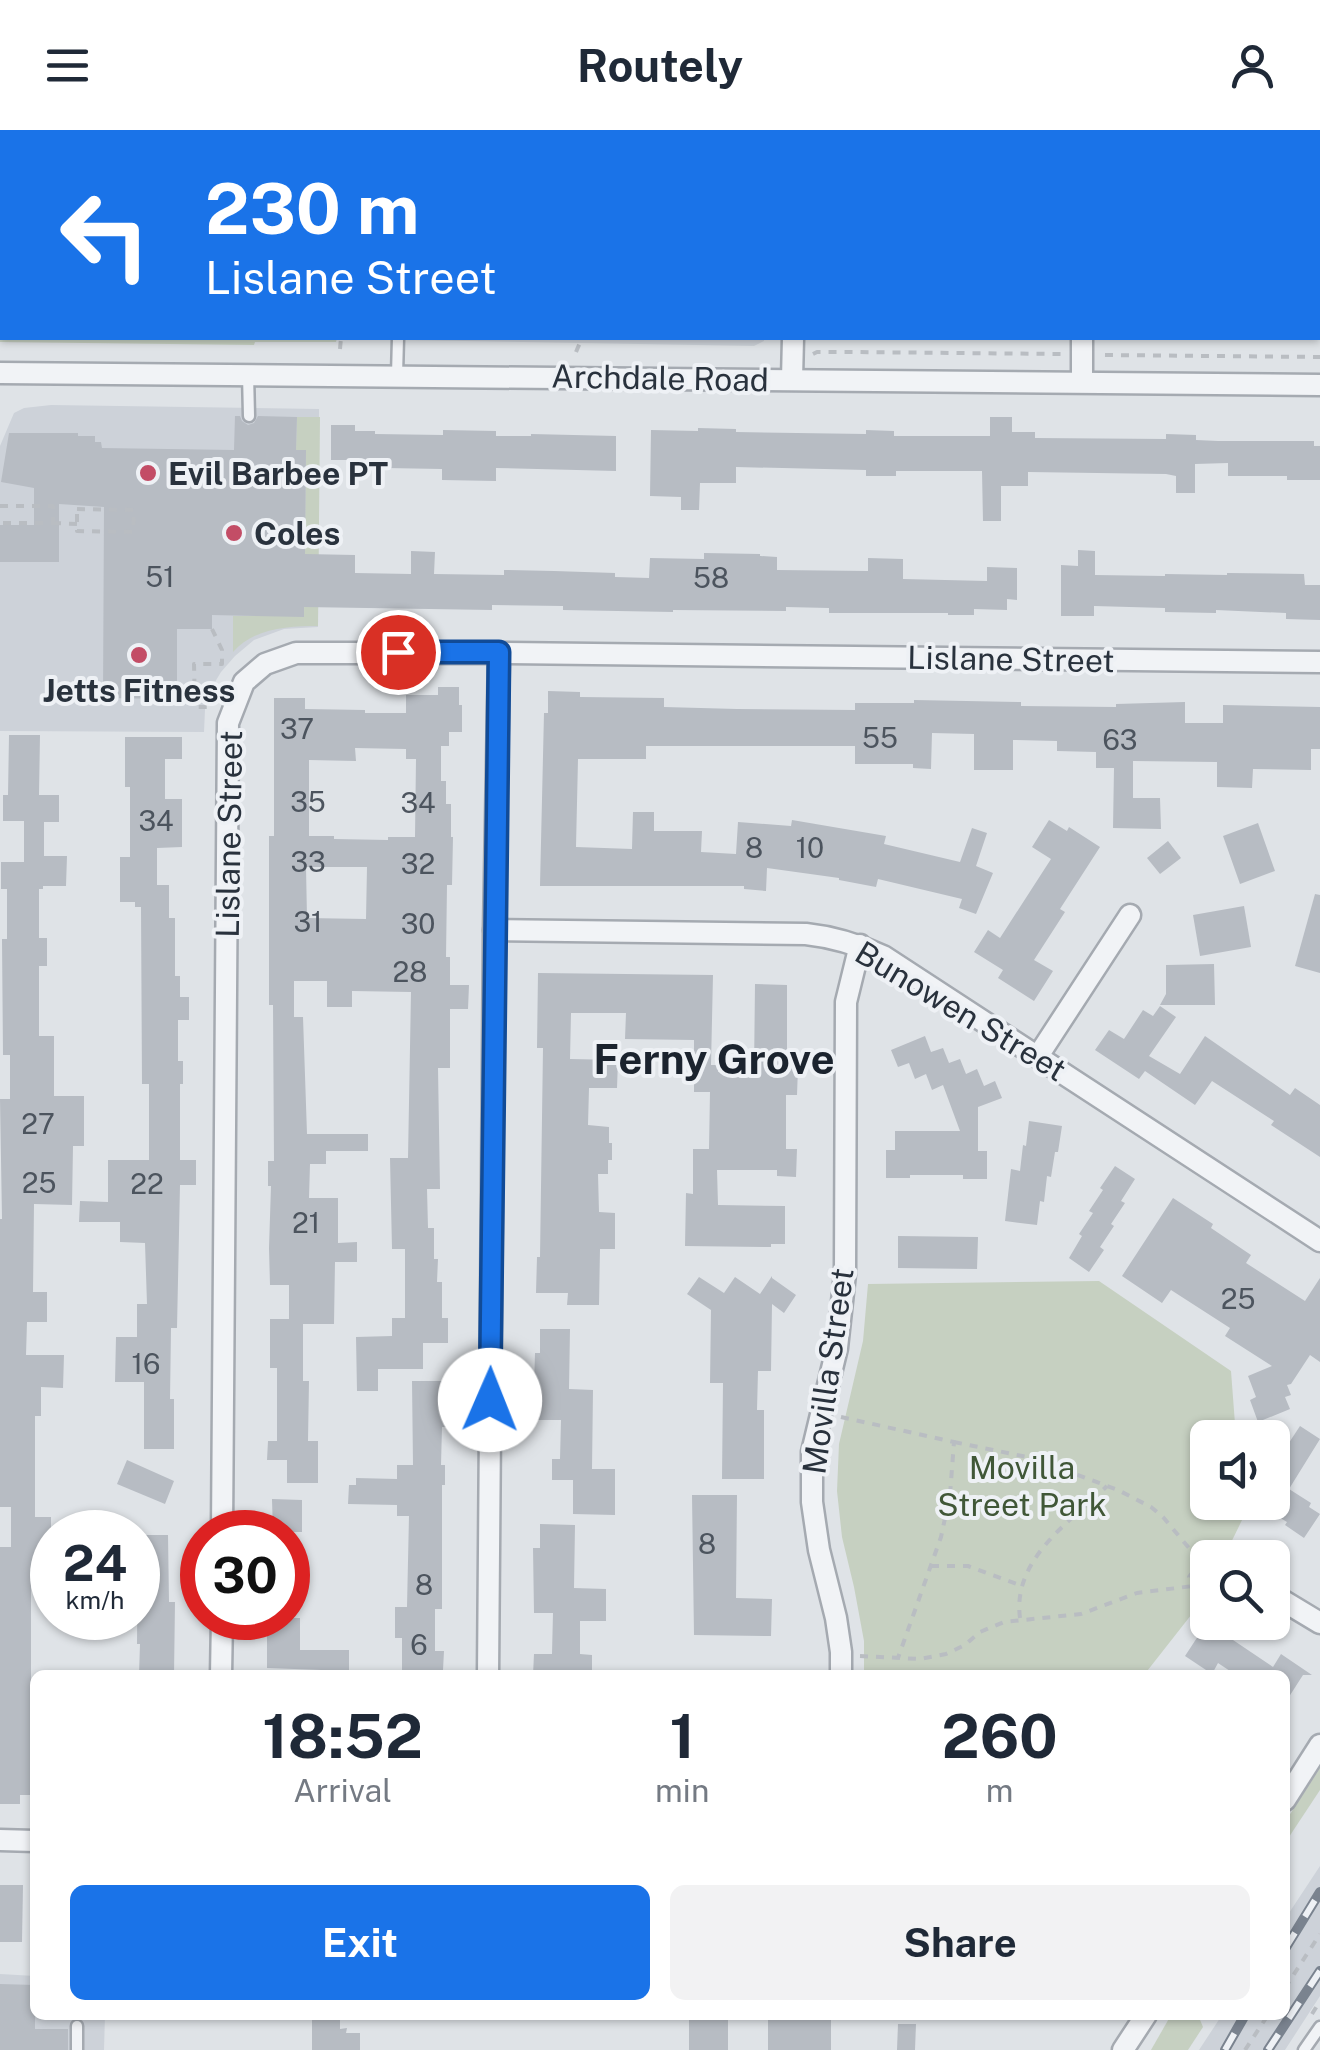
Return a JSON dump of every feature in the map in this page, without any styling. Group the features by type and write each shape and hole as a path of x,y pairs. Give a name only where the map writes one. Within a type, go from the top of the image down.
{"street":[{"path":"792,379 793,340"},
{"path":"1082,340 1082,382"},
{"name":"Archdale Road","path":"0,373 1320,385"},
{"name":"Lislane Street","path":"222,1510 228,723 244,682 265,664 296,652 1320,662"},
{"path":"488,1670 499,652"},
{"path":"1038,1056 1130,915"},
{"name":"Bunowen Street","path":"494,930 806,934 860,945 883,956 1320,1241"},
{"name":"Movilla Street","path":"841,1670 836,1618 812,1506 812,1452 836,1348 845,1274 846,1002 860,945"},
{"path":"1290,1605 1320,1623"},
{"path":"222,1640 222,1670"},
{"path":"1290,1792 1320,1746"},
{"path":"0,1840 30,1841"},
{"path":"1124,2050 1143,2020"}],"lane":[{"path":"397,375 398,340"},
{"path":"248,374 249,416"},
{"path":"77,2026 77,2050"},
{"path":"1304,2050 1320,2026"}],"path":[{"path":"340,349 341,340"},
{"path":"576,352 581,340"},
{"path":"808,356 817,352 1067,354"},
{"path":"1096,355 1320,357"},
{"path":"0,506 53,506 53,523"},
{"path":"77,510 134,510 133,522 133,532 77,531 77,510"},
{"path":"133,522 142,520"},
{"path":"2,524 77,524"},
{"path":"212,629 222,650 222,664 194,664 195,707 213,707"},
{"path":"840,1416 1032,1458 1107,1486 1151,1507 1190,1550"},
{"path":"898,1658 946,1513 954,1442"},
{"path":"1020,1620 1018,1601 1022,1586 1047,1541 1107,1486"},
{"path":"931,1566 968,1566 1022,1586"},
{"path":"860,1656 920,1659 946,1654 1004,1622 1081,1614 1136,1593 1190,1586"},
{"path":"1290,1980 1320,1934"},
{"path":"1245,2050 1265,2020"}],"shaded area":[{"path":"403,340 764,340 754,346"},
{"path":"51,405 319,409 318,627 284,629 254,640 235,656 212,687 205,709 204,732 0,731 0,446 14,413"},
{"path":"1320,1866 1320,1996 1285,2050 1199,2050 1219,2020 1290,2020 1290,1911"},
{"path":"0,1974 30,1976 30,2020 105,2020 104,2050 0,2050"}],"green space":[{"path":"0,340 336,340 254,345"},
{"path":"297,417 320,417 318,626 261,633 233,652 233,616 304,616 306,451 296,450"},
{"name":"Movilla Street Park","path":"1099,1281 1231,1371 1235,1420 1190,1420 1190,1520 1242,1520 1232,1540 1190,1540 1190,1616 1148,1670 864,1670 864,1641 842,1537 837,1491 839,1444 863,1341 868,1284"},
{"path":"1320,1768 1320,1790 1290,1835 1290,1814"},
{"path":"1168,2020 1200,2020 1203,2027 1188,2050 1151,2050"}],"building":[{"path":"235,416 248,425 258,416 297,417 296,450 306,450 305,554 355,555 355,573 411,574 411,551 435,552 434,574 504,575 504,570 615,573 615,577 649,578 650,558 704,559 704,553 777,557 777,570 868,571 868,558 903,559 903,579 987,581 987,567 1017,568 1017,600 1007,599 1007,610 974,609 974,615 829,613 829,608 786,607 786,611 673,612 492,605 492,610 304,607 304,617 212,615 212,629 177,629 177,699 103,698 104,507 59,504 59,562 0,562 0,525 34,525 34,488 1,482 9,433 78,433 95,436 95,442 101,442 102,448 234,450"},
{"path":"990,417 1012,417 1012,432 1035,432 1035,438 1166,439 1166,434 1196,435 1196,440 1314,441 1314,446 1320,446 1320,480 1228,476 1228,463 1195,464 1195,493 1176,493 1176,476 1166,474 1028,472 1028,486 1001,486 1001,521 983,521 982,471 896,471 896,476 866,476 866,470 736,467 736,483 700,483 699,510 681,510 681,497 650,496 651,430 866,434 866,430 894,431 894,436 990,436"},
{"path":"331,425 355,425 355,431 375,434 443,435 443,430 496,431 496,436 616,436 616,471 496,468 496,481 442,480 442,469 386,468 386,460 331,460"},
{"path":"1078,550 1095,551 1095,575 1304,574 1305,585 1320,585 1320,620 1286,619 1286,613 1165,612 1165,608 1094,606 1094,616 1061,616 1061,565 1078,566"},
{"path":"438,687 459,687 462,705 462,732 449,732 449,746 441,746 441,781 446,781 446,804 451,804 453,837 452,885 447,885 446,957 450,957 450,985 469,985 468,1009 450,1009 450,1068 438,1068 440,1189 427,1189 428,1228 434,1228 434,1259 438,1259 437,1282 442,1282 442,1318 448,1318 448,1343 423,1343 423,1369 378,1369 378,1391 357,1391 356,1337 392,1336 392,1318 405,1318 405,1249 392,1249 390,1158 408,1158 411,992 352,991 352,1007 327,1007 327,981 294,981 294,1017 303,1017 307,1134 368,1134 368,1151 326,1151 326,1164 310,1164 309,1198 338,1198 338,1243 357,1242 357,1262 335,1262 334,1324 303,1324 303,1381 309,1381 308,1441 318,1441 318,1483 287,1483 287,1460 267,1460 268,1441 277,1441 277,1368 270,1368 270,1319 289,1319 289,1285 270,1285 269,1248 268,1161 274,1161 269,836 274,836 274,698 305,698 305,709 406,713 406,695 438,695","holes":["355,748 406,749 406,759 416,759 415,837 388,840 309,836 309,760 356,761","306,867 367,867 366,919 307,918"]},
{"path":"548,691 580,692 580,697 664,698 664,707 737,709 855,710 855,703 914,700 1116,707 1185,702 1185,723 1223,723 1223,705 1320,707 1320,749 1311,749 1311,770 1253,769 1252,788 1217,787 1217,762 1133,761 1133,798 1160,798 1161,829 1113,828 1114,768 1096,768 1096,752 1057,751 1057,741 1013,740 1013,770 974,770 974,734 932,733 931,769 913,768 913,764 855,764 855,746 646,746 646,759 578,759 576,847 632,849 633,812 654,812 654,831 702,831 701,852 736,854 738,822 791,826 792,820 886,836 884,844 960,862 972,828 987,833 976,866 993,873 976,914 959,908 962,899 878,879 876,887 767,868 766,891 744,886 540,886 544,713 548,713"},
{"path":"9,735 40,735 39,795 59,795 59,822 44,822 44,856 67,856 66,886 39,889 39,938 47,938 47,966 39,966 39,1036 54,1036 54,1096 84,1096 84,1146 73,1146 72,1205 34,1204 33,1292 47,1292 47,1322 27,1322 26,1355 64,1355 63,1388 41,1387 41,1416 35,1416 35,1510 30,1510 30,1795 20,1795 20,1804 0,1804 0,1547 11,1547 11,1507 0,1507 0,1099 10,1099 10,1055 3,1055 2,939 7,939 7,889 1,889 1,862 24,862 24,821 3,821 3,795 8,795"},
{"path":"125,737 182,737 182,759 165,759 165,799 182,799 182,847 157,848 157,885 169,885 169,918 175,918 175,976 180,976 180,997 189,997 189,1020 178,1020 178,1061 183,1061 180,1160 196,1160 196,1185 180,1185 177,1328 171,1328 174,1449 144,1449 144,1382 115,1382 116,1337 137,1337 137,1304 147,1304 145,1243 120,1242 120,1222 79,1222 80,1201 108,1202 108,1160 149,1160 149,1084 142,1084 141,907 135,907 135,902 120,902 120,857 130,857"},
{"path":"1049,820 1067,831 1069,827 1100,847 1060,909 1065,912 1034,960 1053,971 1034,1001 998,978 1003,970 974,952 988,930 1000,938 1051,859 1032,847"},
{"path":"1258,823 1275,871 1240,884 1223,836"},
{"path":"1168,841 1181,858 1160,874 1147,858"},
{"path":"1315,894 1320,895 1320,973 1295,966"},
{"path":"1244,906 1251,947 1200,956 1193,915"},
{"path":"1214,964 1215,1005 1160,1005 1166,994 1166,965"},
{"path":"538,973 713,975 711,1065 719,1065 718,1072 754,1072 755,984 787,985 787,1067 798,1067 797,1095 786,1095 786,1149 797,1149 796,1177 777,1176 777,1170 717,1170 718,1205 785,1206 785,1244 685,1246 686,1193 693,1194 693,1149 709,1149 710,1092 694,1092 694,1040 625,1039 626,1013 571,1013 570,1059 618,1060 617,1088 589,1088 588,1125 609,1127 612,1160 608,1160 608,1174 598,1174 599,1212 615,1213 615,1249 600,1249 599,1305 567,1305 568,1293 536,1293 543,1048 537,1048"},
{"path":"1160,1006 1176,1017 1149,1056 1180,1074 1205,1036 1290,1095 1295,1088 1320,1105 1320,1157 1212,1081 1195,1105 1145,1071 1139,1079 1095,1050 1109,1030 1124,1039 1143,1010 1153,1016"},
{"path":"925,1036 931,1052 943,1048 949,1063 960,1059 966,1074 977,1069 984,1086 995,1081 1002,1098 978,1107 978,1151 987,1151 987,1179 963,1179 963,1175 886,1178 886,1150 895,1150 895,1131 960,1131 943,1085 932,1090 926,1074 915,1079 909,1063 898,1067 891,1050"},
{"path":"1029,1121 1062,1126 1037,1225 1005,1221 1011,1169 1020,1171"},
{"path":"1115,1166 1135,1179 1100,1247 1104,1250 1089,1272 1069,1258 1093,1213 1089,1211 1103,1190 1100,1188"},
{"path":"1173,1198 1251,1255 1246,1263 1305,1301 1320,1278 1320,1362 1310,1355 1287,1385 1291,1395 1285,1397 1290,1409 1257,1420 1250,1400 1256,1397 1248,1376 1272,1366 1225,1336 1230,1328 1171,1290 1162,1303 1122,1276"},
{"path":"898,1236 978,1237 977,1269 898,1268"},
{"path":"772,1276 796,1295 784,1313 772,1304 771,1371 758,1371 757,1410 764,1410 764,1479 722,1479 723,1383 710,1383 711,1310 687,1294 699,1277 724,1293 735,1277 760,1294"},
{"path":"540,1329 570,1329 569,1389 593,1390 592,1469 615,1469 615,1515 573,1514 573,1480 552,1480 552,1459 560,1459 561,1420 533,1420 535,1353 540,1353"},
{"path":"412,1381 445,1381 442,1609 435,1609 435,1651 444,1651 443,1670 402,1670 402,1638 395,1638 395,1607 407,1607 409,1516 397,1516 397,1505 348,1504 349,1485 356,1485 356,1478 397,1479 397,1465 413,1465"},
{"path":"1300,1426 1320,1439 1290,1487 1290,1441"},
{"path":"127,1460 174,1481 165,1504 117,1484"},
{"path":"1290,1490 1320,1514 1304,1538 1285,1525 1284,1520 1290,1520"},
{"path":"692,1495 737,1495 736,1598 772,1599 771,1636 694,1635"},
{"path":"272,1499 302,1500 302,1510 272,1510"},
{"path":"540,1524 575,1525 574,1588 606,1589 606,1621 580,1621 580,1654 592,1655 592,1670 533,1670 534,1654 552,1654 553,1613 534,1613 533,1548 540,1548"},
{"path":"160,1535 168,1535 169,1602 175,1602 174,1670 139,1670 137,1640 160,1640"},
{"path":"267,1640 300,1640 300,1650 349,1650 349,1670 267,1668"},
{"path":"1196,1640 1233,1640 1273,1667 1281,1654 1312,1675 1303,1675 1290,1695 1290,1670 1228,1670 1218,1663 1214,1670 1206,1670 1185,1656"},
{"path":"0,1885 23,1885 22,1942 0,1942"},
{"path":"0,1984 30,1985 30,2020 35,2020 35,2029 68,2029 68,2050 0,2050"},
{"path":"312,2020 340,2020 340,2029 347,2028 346,2033 360,2033 360,2050 312,2050"},
{"path":"689,2020 728,2020 728,2050 689,2050"},
{"path":"768,2020 831,2020 831,2050 768,2050"},
{"path":"898,2024 916,2024 915,2050 897,2050"}],"railway":[{"path":"1290,1941 1320,1892"},
{"path":"1290,2017 1320,1971"},
{"path":"1225,2050 1242,2020"},
{"path":"1268,2050 1288,2020"}],"place":[{"name":"Evil Barbee PT","path":"148,473"},
{"name":"Coles","path":"234,533"},
{"name":"Jetts Fitness","path":"139,655"}],"district":[{"name":"Ferny Grove","path":"714,1058"}],"route":[{"path":"398,652 499,652 490,1400"}]}
